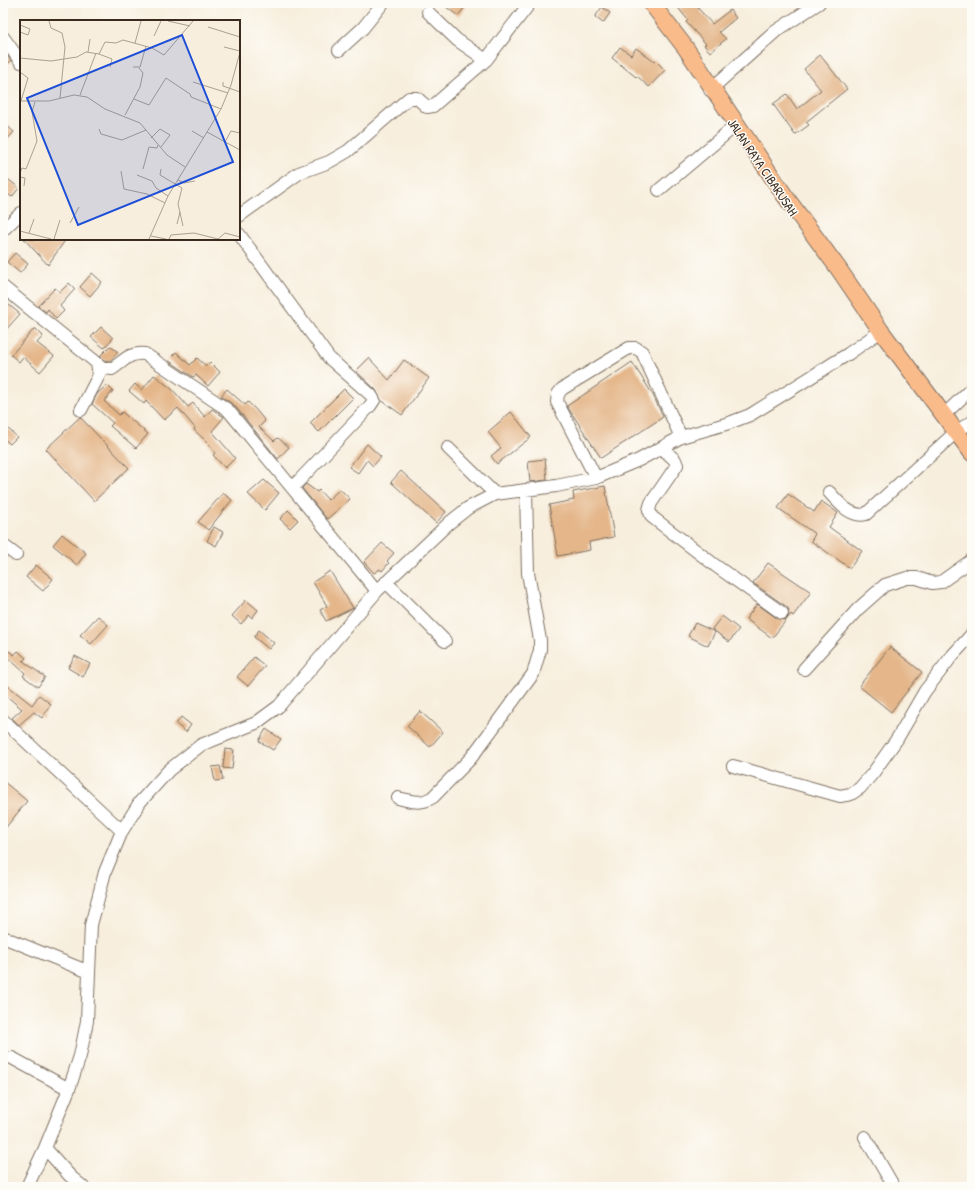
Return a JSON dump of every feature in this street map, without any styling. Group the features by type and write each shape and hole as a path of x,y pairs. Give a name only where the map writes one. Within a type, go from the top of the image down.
{"main road":[{"name":"JALAN RAYA CIBARUSAH","path":"646,3 683,50 881,330"},
{"name":"JALAN RAYA CIBARUSAH","path":"651,3 685,47 783,198 861,306 945,414 972,453"}],"street":[{"path":"339,50 363,28 383,3"},
{"path":"240,215 300,173 329,162 348,151 409,98 417,98 427,107 433,106 486,60 530,3"},
{"path":"711,89 776,31 819,3"},
{"path":"428,12 457,40 486,60"},
{"path":"3,37 20,61"},
{"path":"659,190 735,126"},
{"path":"3,230 20,213"},
{"path":"240,235 329,358 371,395 374,400 292,488"},
{"path":"3,287 95,361 99,367 99,375 81,410"},
{"path":"27,1187 45,1148 80,1056 87,1020 91,925 105,872 122,831 140,802 184,757 207,742 256,723 279,706 377,591 460,513 494,494 578,483 596,478 619,469 681,437 729,423 750,415 848,354 881,330"},
{"path":"596,478 557,402 557,396 562,388 629,348 636,348 642,352 681,437"},
{"path":"99,367 112,369 125,358 132,354 139,353 150,357 228,410 377,591"},
{"path":"945,414 972,388"},
{"path":"829,492 849,511 860,515 866,514 957,431 972,422"},
{"path":"448,448 494,494"},
{"path":"662,448 676,460 677,465 650,503 649,510 652,517 716,566 782,613"},
{"path":"398,798 418,803 426,802 433,797 471,758 532,674 540,650 540,640 528,573 526,490"},
{"path":"3,545 16,555"},
{"path":"804,669 858,609 885,585 907,578 917,578 932,583 941,582 972,560"},
{"path":"386,582 444,641"},
{"path":"733,766 840,796 851,794 860,788 873,773 897,739 938,673 972,634"},
{"path":"3,720 122,831"},
{"path":"3,936 89,972"},
{"path":"12,1058 69,1088"},
{"path":"864,1138 894,1187"},
{"path":"45,1148 70,1176 84,1187"}],"building":[{"path":"441,3 468,3 458,16"},
{"path":"686,3 702,3 697,7 712,24 730,10 736,18 719,32 726,39 710,52 704,45 706,44 686,22 688,20 679,9"},
{"path":"602,7 610,13 603,23 595,17"},
{"path":"620,47 631,55 636,48 653,61 655,60 665,70 649,87 637,76 636,77 612,58"},
{"path":"3,50 11,61 3,68"},
{"path":"820,55 847,89 806,122 809,125 795,135 773,104 787,94 797,109 821,90 804,69"},
{"path":"3,122 14,132 3,144"},
{"path":"3,175 19,188 12,197 3,191"},
{"path":"25,240 65,240 48,265"},
{"path":"15,253 28,264 20,273 7,262"},
{"path":"92,273 102,282 90,296 80,287"},
{"path":"69,283 75,289 60,306 64,311 56,319 48,309 46,312 38,306 55,288 60,292"},
{"path":"3,300 20,314 3,333"},
{"path":"101,327 113,338 104,348 91,337"},
{"path":"35,328 43,336 37,343 54,356 40,372 23,357 19,362 11,355"},
{"path":"110,346 118,352 110,361 104,360 100,356"},
{"path":"176,352 190,365 197,358 206,366 210,362 220,372 208,386 196,375 193,377 168,360"},
{"path":"369,358 389,380 404,360 429,378 402,415 381,400 376,390 356,371"},
{"path":"632,362 653,395 663,417 601,458 567,406"},
{"path":"154,375 173,390 188,407 193,403 205,417 212,409 224,417 212,431 235,458 225,468 213,455 215,453 206,441 194,430 195,428 178,408 164,420 146,401 144,404 129,391 135,384 142,390"},
{"path":"107,385 113,391 104,401 119,415 122,412 148,434 136,448 110,426 113,423 92,404 97,394"},
{"path":"227,389 245,405 248,402 256,410 265,421 259,427 274,441 278,438 289,447 278,459 234,405 221,396"},
{"path":"344,389 353,398 319,432 310,423"},
{"path":"511,412 531,437 497,464 491,456 501,448 488,432"},
{"path":"80,417 129,468 94,501 46,449"},
{"path":"3,424 17,437 10,444 3,438"},
{"path":"367,444 381,457 373,466 367,460 358,473 349,467"},
{"path":"545,459 547,480 530,482 528,461"},
{"path":"401,471 446,512 436,523 391,482"},
{"path":"264,480 279,493 265,510 248,494"},
{"path":"306,484 317,492 319,490 328,500 340,489 350,499 327,519 302,488"},
{"path":"605,486 614,537 589,542 590,550 558,556 549,505 574,500 573,492"},
{"path":"223,493 232,500 208,530 198,522"},
{"path":"788,494 814,512 821,501 838,513 829,527 862,551 850,568 811,541 815,534 778,508"},
{"path":"288,510 298,520 290,528 280,519"},
{"path":"214,527 223,532 216,546 207,541"},
{"path":"62,534 86,553 77,565 53,545"},
{"path":"382,543 394,553 387,561 389,563 382,571 380,569 374,573 364,562"},
{"path":"768,563 811,592 793,616 791,614 772,638 746,619 757,604 778,619 785,620 788,617 789,610 787,607 753,583"},
{"path":"36,565 53,579 43,591 26,577"},
{"path":"330,571 353,608 326,621 320,610 327,606 313,582"},
{"path":"246,600 258,610 252,618 249,615 241,624 232,616"},
{"path":"98,616 108,625 91,644 80,635"},
{"path":"722,616 739,629 729,642 712,629"},
{"path":"695,623 715,632 708,646 688,636"},
{"path":"259,630 274,643 269,649 254,637"},
{"path":"890,647 922,672 891,712 859,686"},
{"path":"9,651 14,655 18,651 26,658 23,661 45,677 38,687 23,676 25,673 6,656"},
{"path":"75,656 90,664 83,677 68,668"},
{"path":"254,657 265,666 248,686 237,677"},
{"path":"3,682 32,705 39,695 51,704 42,718 34,712 19,725 12,718 22,709 3,693"},
{"path":"420,711 443,732 430,747 407,726"},
{"path":"181,717 191,725 186,732 176,724"},
{"path":"266,729 281,739 273,750 259,741"},
{"path":"225,749 234,750 232,769 223,768"},
{"path":"220,766 223,780 215,781 212,767"},
{"path":"3,781 27,801 3,831"}]}
